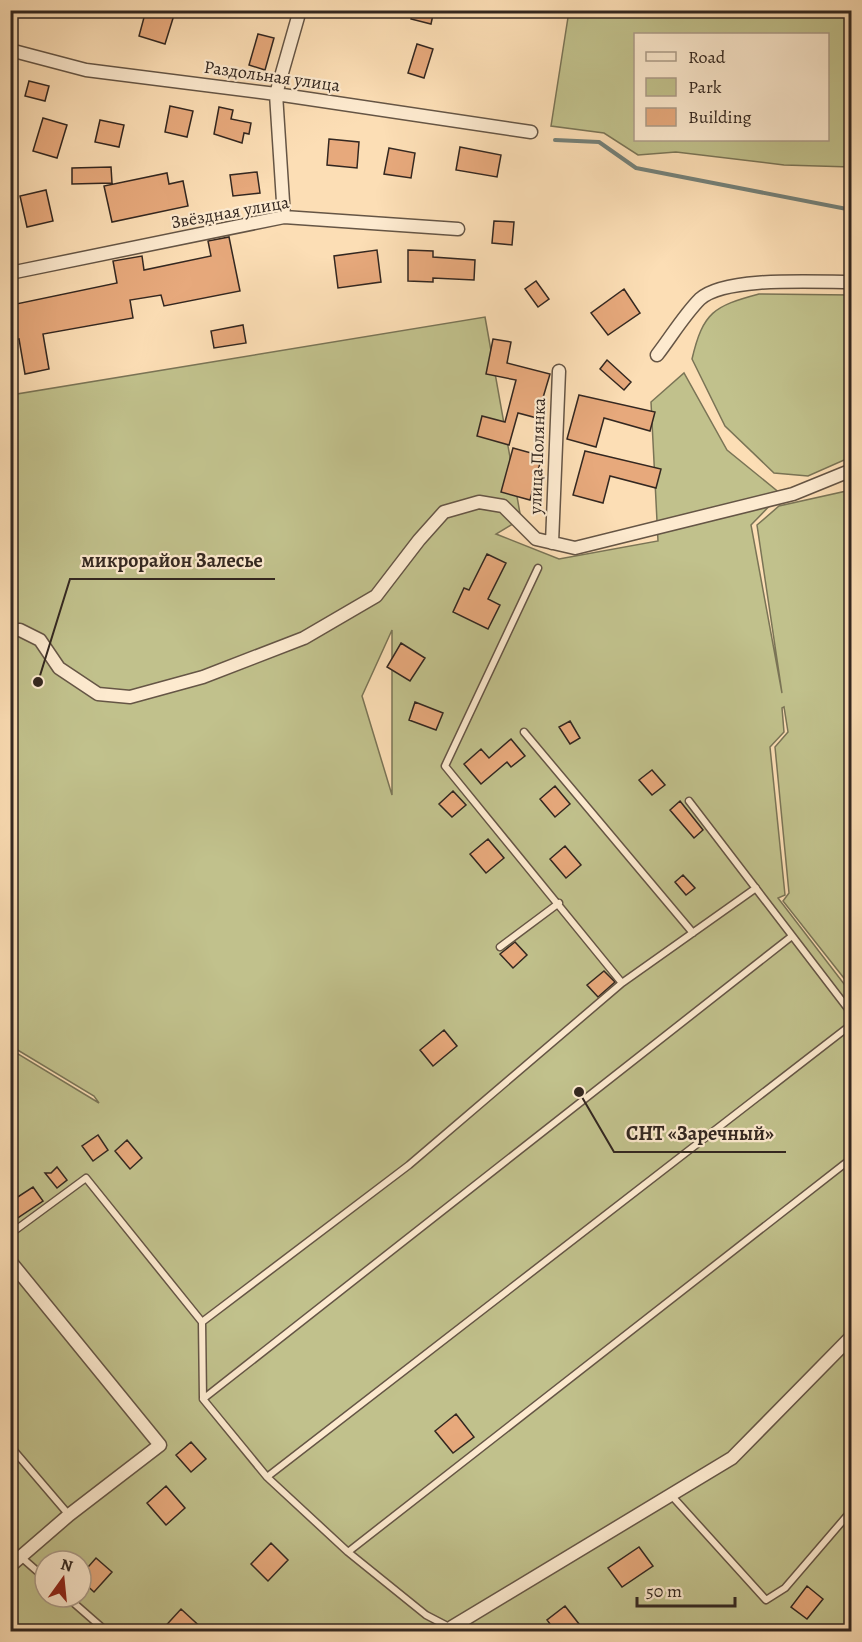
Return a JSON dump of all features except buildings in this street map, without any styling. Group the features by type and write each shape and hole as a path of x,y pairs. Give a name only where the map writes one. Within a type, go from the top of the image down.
{"street":[{"path":"284,218 276,94 300,10"},
{"name":"Раздольная улица","path":"10,50 86,70 276,94 531,132"},
{"name":"Звёздная улица","path":"10,273 284,218 458,229"},
{"path":"657,355 701,298 724,288 753,283 852,282"},
{"name":"улица Полянка","path":"552,543 559,371"},
{"path":"10,630 20,630 39,640 59,668 98,694 130,697 203,677 304,638 376,596 418,540 444,512 479,502 503,506 536,539 574,548 793,494 852,470"},
{"path":"10,1261 160,1445 69,1515 10,1566"},
{"path":"453,1629 732,1458 852,1336"}],"lane":[{"path":"538,568 445,766 622,983"},
{"path":"524,732 693,933"},
{"path":"689,801 852,1014"},
{"path":"202,1322 409,1165 622,983 756,888"},
{"path":"500,947 559,903"},
{"path":"203,1399 792,936"},
{"path":"267,1477 852,1024"},
{"path":"348,1552 852,1158"},
{"path":"10,1234 86,1178 202,1322 203,1399 267,1477 348,1552 426,1615 453,1629"},
{"path":"10,1446 69,1515"},
{"path":"671,1495 766,1600 785,1588 852,1510"},
{"path":"21,1557 33,1568"},
{"path":"81,1609 107,1632"}],"green space":[{"path":"569,11 851,11 851,167 784,165 676,152 638,155 604,133 551,126"},
{"path":"759,294 851,295 851,457 808,476 774,473 725,426 692,359 701,331 713,313 721,307"},
{"path":"485,317 521,519 496,534 559,559 658,541 651,402 684,373 727,450 781,494 751,525 782,693 757,525 779,506 851,490 851,987 783,901 789,893 775,747 788,732 784,707 782,708 784,732 770,747 785,895 778,898 851,993 851,1631 11,1631 10,1049 99,1103 94,1096 11,1046 11,395","holes":["392,630 392,795 362,696"]}],"waterway":[{"path":"555,140 599,142 636,168 852,210"}],"place":[{"name":"микрорайон Залесье","path":"38,682"},
{"name":"СНТ «Заречный»","path":"579,1092"}]}
